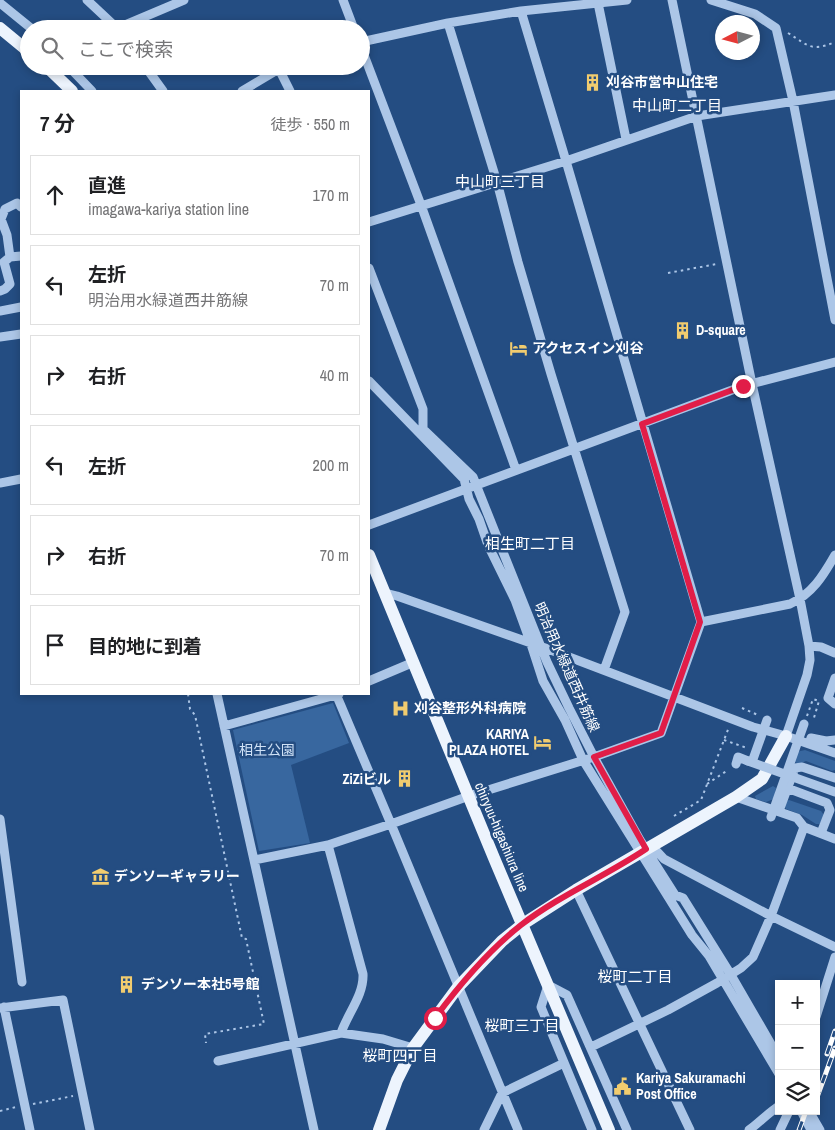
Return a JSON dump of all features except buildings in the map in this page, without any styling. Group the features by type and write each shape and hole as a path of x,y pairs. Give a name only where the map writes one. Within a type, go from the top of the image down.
{"main road":[{"path":"0,28 20,45"},
{"path":"55,75 71,90"},
{"name":"chiryuu-higashiura line","path":"370,557 609,1130"},
{"path":"379,1130 396,1080 413,1048 458,987 502,941 522,924 576,890 736,797 762,779 786,736"}],"street":[{"path":"87,0 108,20"},
{"path":"138,20 184,0"},
{"path":"343,0 351,20"},
{"path":"370,40 521,11 581,2 598,3 627,0"},
{"path":"672,0 752,384 800,599 808,646 810,660 807,675 786,736"},
{"path":"711,0 755,14 776,28 793,101 835,320"},
{"path":"598,3 626,139"},
{"path":"0,4 20,20"},
{"path":"254,860 328,844 469,796 594,757 661,733 700,622 521,11"},
{"path":"448,24 625,612 604,670"},
{"path":"370,71 421,205 516,470"},
{"path":"77,75 91,90"},
{"path":"152,75 163,90"},
{"path":"244,90 271,75"},
{"path":"285,75 290,90"},
{"path":"370,222 566,161 697,116 835,95"},
{"path":"10,257 2,218 5,209 20,202"},
{"path":"0,291 10,284 4,262 10,257 20,256"},
{"path":"370,271 423,409 423,433"},
{"path":"0,311 20,307"},
{"path":"0,338 20,334"},
{"path":"370,525 743,386 835,362"},
{"path":"370,374 472,486"},
{"path":"370,382 423,433"},
{"path":"0,483 20,479"},
{"path":"472,486 469,499 479,519 488,545 515,600 543,681 565,720 583,760 646,849 771,916 835,947"},
{"name":"明治用水緑道西井筋線","path":"472,486 547,662 594,757 646,849 675,895 683,898 727,977 775,1052"},
{"path":"700,622 790,604 800,599 819,582 835,555"},
{"path":"385,593 542,647 753,727 835,753"},
{"path":"808,646 835,653"},
{"path":"370,681 414,662"},
{"path":"835,678 828,698 835,704"},
{"path":"217,695 314,1130"},
{"path":"224,726 333,695"},
{"path":"337,695 518,1130"},
{"path":"752,762 767,720"},
{"path":"771,817 805,721"},
{"path":"809,744 811,738 826,741 835,740"},
{"path":"736,764 738,758 835,792"},
{"path":"779,811 795,768 802,766 835,778"},
{"path":"787,788 827,803 830,810 821,833"},
{"path":"736,797 797,818 804,827 835,839"},
{"path":"0,819 22,982"},
{"path":"591,1046 640,1023 727,977 742,968 753,957 771,916 804,827"},
{"path":"328,844 363,974 364,985 345,1021 341,1033"},
{"path":"576,890 690,1130"},
{"path":"820,1004 835,957"},
{"path":"727,977 777,1070"},
{"path":"592,1130 541,1007 548,985 567,995 627,1130"},
{"path":"30,1130 2,1007 63,1000 90,1130"},
{"path":"218,1060 341,1033 384,1040 413,1048"},
{"path":"484,1130 502,1092 564,1063"},
{"path":"749,1130 775,1109"},
{"path":"780,1130 787,1115"},
{"path":"803,1115 811,1130"},
{"path":"811,1115 820,1130"}],"path":[{"path":"776,28 783,30 813,48 835,42"},
{"path":"668,273 717,264"},
{"path":"188,695 190,708 195,715 242,938 246,939 264,1024 205,1034 206,1043"},
{"path":"813,699 819,701 811,726 805,721 813,699"},
{"path":"742,708 767,720"},
{"path":"674,816 701,800 729,727"},
{"path":"707,784 736,764"},
{"path":"0,1111 82,1094"}],"green space":[{"name":"相生公園","path":"333,703 349,743 291,765 310,843 259,851 233,730"},
{"path":"805,750 835,761 835,770 832,771 806,761 799,764 795,762 796,752"},
{"path":"773,786 776,788 774,799 766,802 756,799 755,796"},
{"path":"789,800 821,811 824,815 820,824 816,824 802,815 786,809 784,805"}],"railway":[{"path":"827,1054 835,1031"},
{"path":"820,1089 835,1048"},
{"path":"799,1130 805,1115"}],"place":[{"name":"刈谷市営中山住宅","path":"592,82"},
{"name":"D-square","path":"682,330"},
{"name":"アクセスイン刈谷","path":"518,348"},
{"name":"刈谷整形外科病院","path":"400,708"},
{"name":"KARIYA PLAZA HOTEL","path":"543,742"},
{"name":"ZiZiビル","path":"405,779"},
{"name":"デンソーギャラリー","path":"100,876"},
{"name":"デンソー本社5号館","path":"127,984"},
{"name":"Kariya Sakuramachi Post Office","path":"622,1086"}],"district":[{"name":"中山町二丁目","path":"677,106"},
{"name":"中山町三丁目","path":"500,182"},
{"name":"相生町二丁目","path":"530,544"},
{"name":"桜町二丁目","path":"635,977"},
{"name":"桜町三丁目","path":"522,1026"},
{"name":"桜町四丁目","path":"400,1056"}],"route":[{"path":"435,1018 458,987 502,941 522,924 646,849 594,757 661,733 700,622 642,424 743,386"}]}
